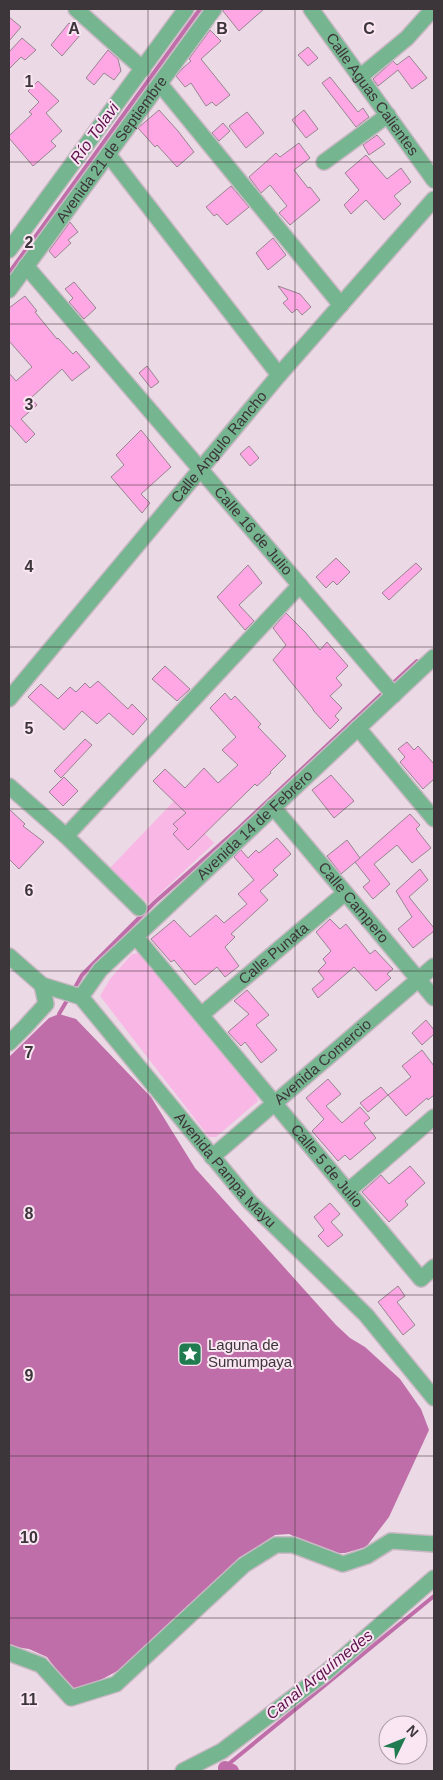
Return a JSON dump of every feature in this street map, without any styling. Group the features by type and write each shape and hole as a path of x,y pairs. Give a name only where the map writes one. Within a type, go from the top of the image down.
{"street":[{"path":"76,9 142,69"},
{"name":"Avenida 21 de Septiembre","path":"9,250 186,9"},
{"name":"Avenida 21 de Septiembre","path":"9,290 214,9"},
{"name":"Calle Aguas Calientes","path":"311,9 434,180"},
{"path":"361,76 407,38 433,9"},
{"path":"160,84 342,305"},
{"path":"324,162 388,115"},
{"path":"108,154 279,375"},
{"name":"Calle Angulo Rancho","path":"9,699 279,375 434,200"},
{"name":"Calle 16 de Julio","path":"26,266 390,689"},
{"path":"66,836 300,585"},
{"name":"Avenida 14 de Febrero","path":"81,997 100,970 358,728 390,689 434,657"},
{"path":"358,728 434,818"},
{"path":"9,786 66,836 140,908"},
{"name":"Calle Campero","path":"273,807 434,998"},
{"name":"Calle Punata","path":"201,1015 345,893"},
{"name":"Calle 5 de Julio","path":"136,937 421,1279 434,1267"},
{"path":"9,956 42,985 81,997"},
{"name":"Avenida Comercio","path":"212,1156 434,966"},
{"path":"9,1043 46,1004 42,985"},
{"name":"Avenida Pampa Mayu","path":"81,997 250,1202 366,1316 434,1398"},
{"path":"348,1191 434,1118"},
{"path":"9,1653 41,1665 71,1698 116,1684 244,1565 276,1545 293,1545 343,1564 367,1556 391,1541 434,1544"},
{"path":"183,1771 222,1751 316,1680 434,1578"}],"shaded area":[{"path":"174,801 214,843 149,904 110,868"},
{"path":"139,953 256,1094 258,1101 216,1137 209,1137 100,996 110,979 132,954"},
{"name":"Laguna de Sumumpaya","path":"59,1014 76,1019 151,1097 195,1168 336,1325 350,1338 365,1347 400,1379 421,1409 429,1430 389,1517 366,1547 345,1553 330,1553 289,1534 275,1535 231,1566 121,1669 95,1683 71,1689 47,1657 29,1649 9,1646 9,1057 49,1018"}],"building":[{"path":"223,9 264,9 239,31"},
{"path":"9,17 21,27 9,41"},
{"path":"69,23 81,34 62,56 51,45"},
{"path":"210,30 221,41 201,59 230,95 216,106 212,102 206,106 191,83 185,87 176,76 191,61 189,59"},
{"path":"22,38 36,50 25,60 21,57 9,69 9,52"},
{"path":"308,47 318,58 308,66 298,55"},
{"path":"108,50 118,59 121,71 114,80 104,73 94,85 86,78"},
{"path":"409,56 427,78 412,89 398,70 378,86 373,79 393,61 397,65"},
{"path":"330,77 358,112 363,108 369,117 356,127 322,83"},
{"path":"38,81 59,101 46,113 62,131 51,141 56,146 33,166 9,136 32,114 29,112 39,102 28,91"},
{"path":"159,110 194,152 177,167 138,128"},
{"path":"304,110 318,129 306,138 292,120"},
{"path":"247,112 264,133 246,148 229,126"},
{"path":"223,123 230,131 219,141 212,133"},
{"path":"377,135 385,144 369,155 363,145"},
{"path":"299,143 310,158 294,170 320,200 290,225 279,213 287,206 270,185 261,193 249,177 276,153 280,157"},
{"path":"366,155 387,179 401,168 411,182 394,196 401,204 384,220 366,200 351,214 344,205 359,190 345,173"},
{"path":"231,186 249,207 227,225 217,214 214,216 206,207"},
{"path":"70,222 78,232 68,240 71,243 55,258 49,251"},
{"path":"273,238 286,255 268,270 256,253"},
{"path":"74,282 96,308 84,319 69,302 73,298 65,289"},
{"path":"278,286 300,294 311,307 302,315 297,309 292,313 283,303 288,299"},
{"path":"25,296 37,311 35,312 57,339 73,354 76,351 90,367 72,381 62,369 31,398 37,405 21,419 35,434 26,443 9,424 9,373 16,381 32,367 9,341 9,308"},
{"path":"147,366 159,382 151,388 139,373"},
{"path":"141,430 171,467 141,494 150,503 142,513 111,477 124,465 116,455"},
{"path":"249,446 259,458 250,466 240,454"},
{"path":"336,558 350,572 337,585 333,581 326,588 316,577"},
{"path":"416,563 422,569 389,600 382,593"},
{"path":"248,565 262,583 239,605 254,621 245,630 217,597"},
{"path":"286,613 320,650 327,642 348,666 336,678 342,685 330,696 342,708 335,716 339,720 330,729 273,660 286,645 273,628"},
{"path":"165,666 190,689 177,701 152,679"},
{"path":"98,681 128,709 132,704 147,719 133,735 109,713 97,724 82,711 64,730 28,697 41,684 58,699 70,687 76,692 85,683 90,688"},
{"path":"225,693 231,700 235,696 261,724 258,727 286,756 271,773 257,786 255,784 188,850 173,834 178,829 173,824 186,813 153,781 165,769 185,788 204,768 218,783 238,765 222,750 236,737 210,708"},
{"path":"85,739 92,745 61,778 54,771"},
{"path":"407,742 414,750 418,746 434,764 434,779 423,789 400,762 405,757 398,749"},
{"path":"331,775 354,801 334,818 312,790"},
{"path":"64,777 78,791 63,806 49,792"},
{"path":"9,809 25,824 23,826 44,842 19,869 9,859"},
{"path":"410,814 420,825 416,829 431,848 412,863 397,845 374,864 390,884 373,899 363,887 370,881 355,862"},
{"path":"277,838 291,854 273,870 278,875 260,891 268,900 231,934 235,937 225,947 239,966 225,977 217,967 195,985 174,960 171,962 151,939 174,920 190,937 216,915 224,923 247,904 238,894 254,880 234,857 241,850 248,858 256,850 259,853"},
{"path":"347,840 360,858 341,874 327,856"},
{"path":"420,869 428,880 409,897 434,928 434,931 413,948 398,929 412,917 396,891"},
{"path":"330,919 340,929 346,924 370,954 375,950 393,969 387,974 391,978 376,991 354,967 318,998 312,989 324,979 318,971 326,963 323,959 331,951 316,932"},
{"path":"247,990 269,1015 256,1025 277,1050 261,1063 245,1042 241,1046 228,1032 249,1014 234,1001"},
{"path":"426,1020 434,1030 434,1034 422,1045 412,1033"},
{"path":"422,1050 434,1066 434,1095 428,1100 427,1098 406,1116 388,1095 411,1077 402,1066"},
{"path":"328,1079 341,1094 326,1106 342,1123 360,1107 370,1118 364,1123 376,1138 350,1160 345,1155 338,1161 312,1131 324,1119 306,1098"},
{"path":"381,1087 388,1095 368,1112 360,1103"},
{"path":"410,1166 425,1183 405,1201 408,1205 389,1222 362,1192 381,1175 389,1184"},
{"path":"330,1203 340,1214 331,1222 343,1235 328,1247 318,1236 324,1230 314,1217"},
{"path":"398,1286 405,1296 397,1302 415,1325 403,1335 378,1302"}],"waterway":[{"name":"Río Tolavi","path":"9,273 200,9"},
{"path":"391,685 417,661"},
{"path":"73,991 82,975 155,902 239,828 386,690"},
{"path":"59,1014 69,997"},
{"name":"Canal Arquímedes","path":"220,1771 434,1596"},
{"path":"225,1768 232,1771"}],"place":[{"name":"Laguna de Sumumpaya","path":"190,1354"}]}
